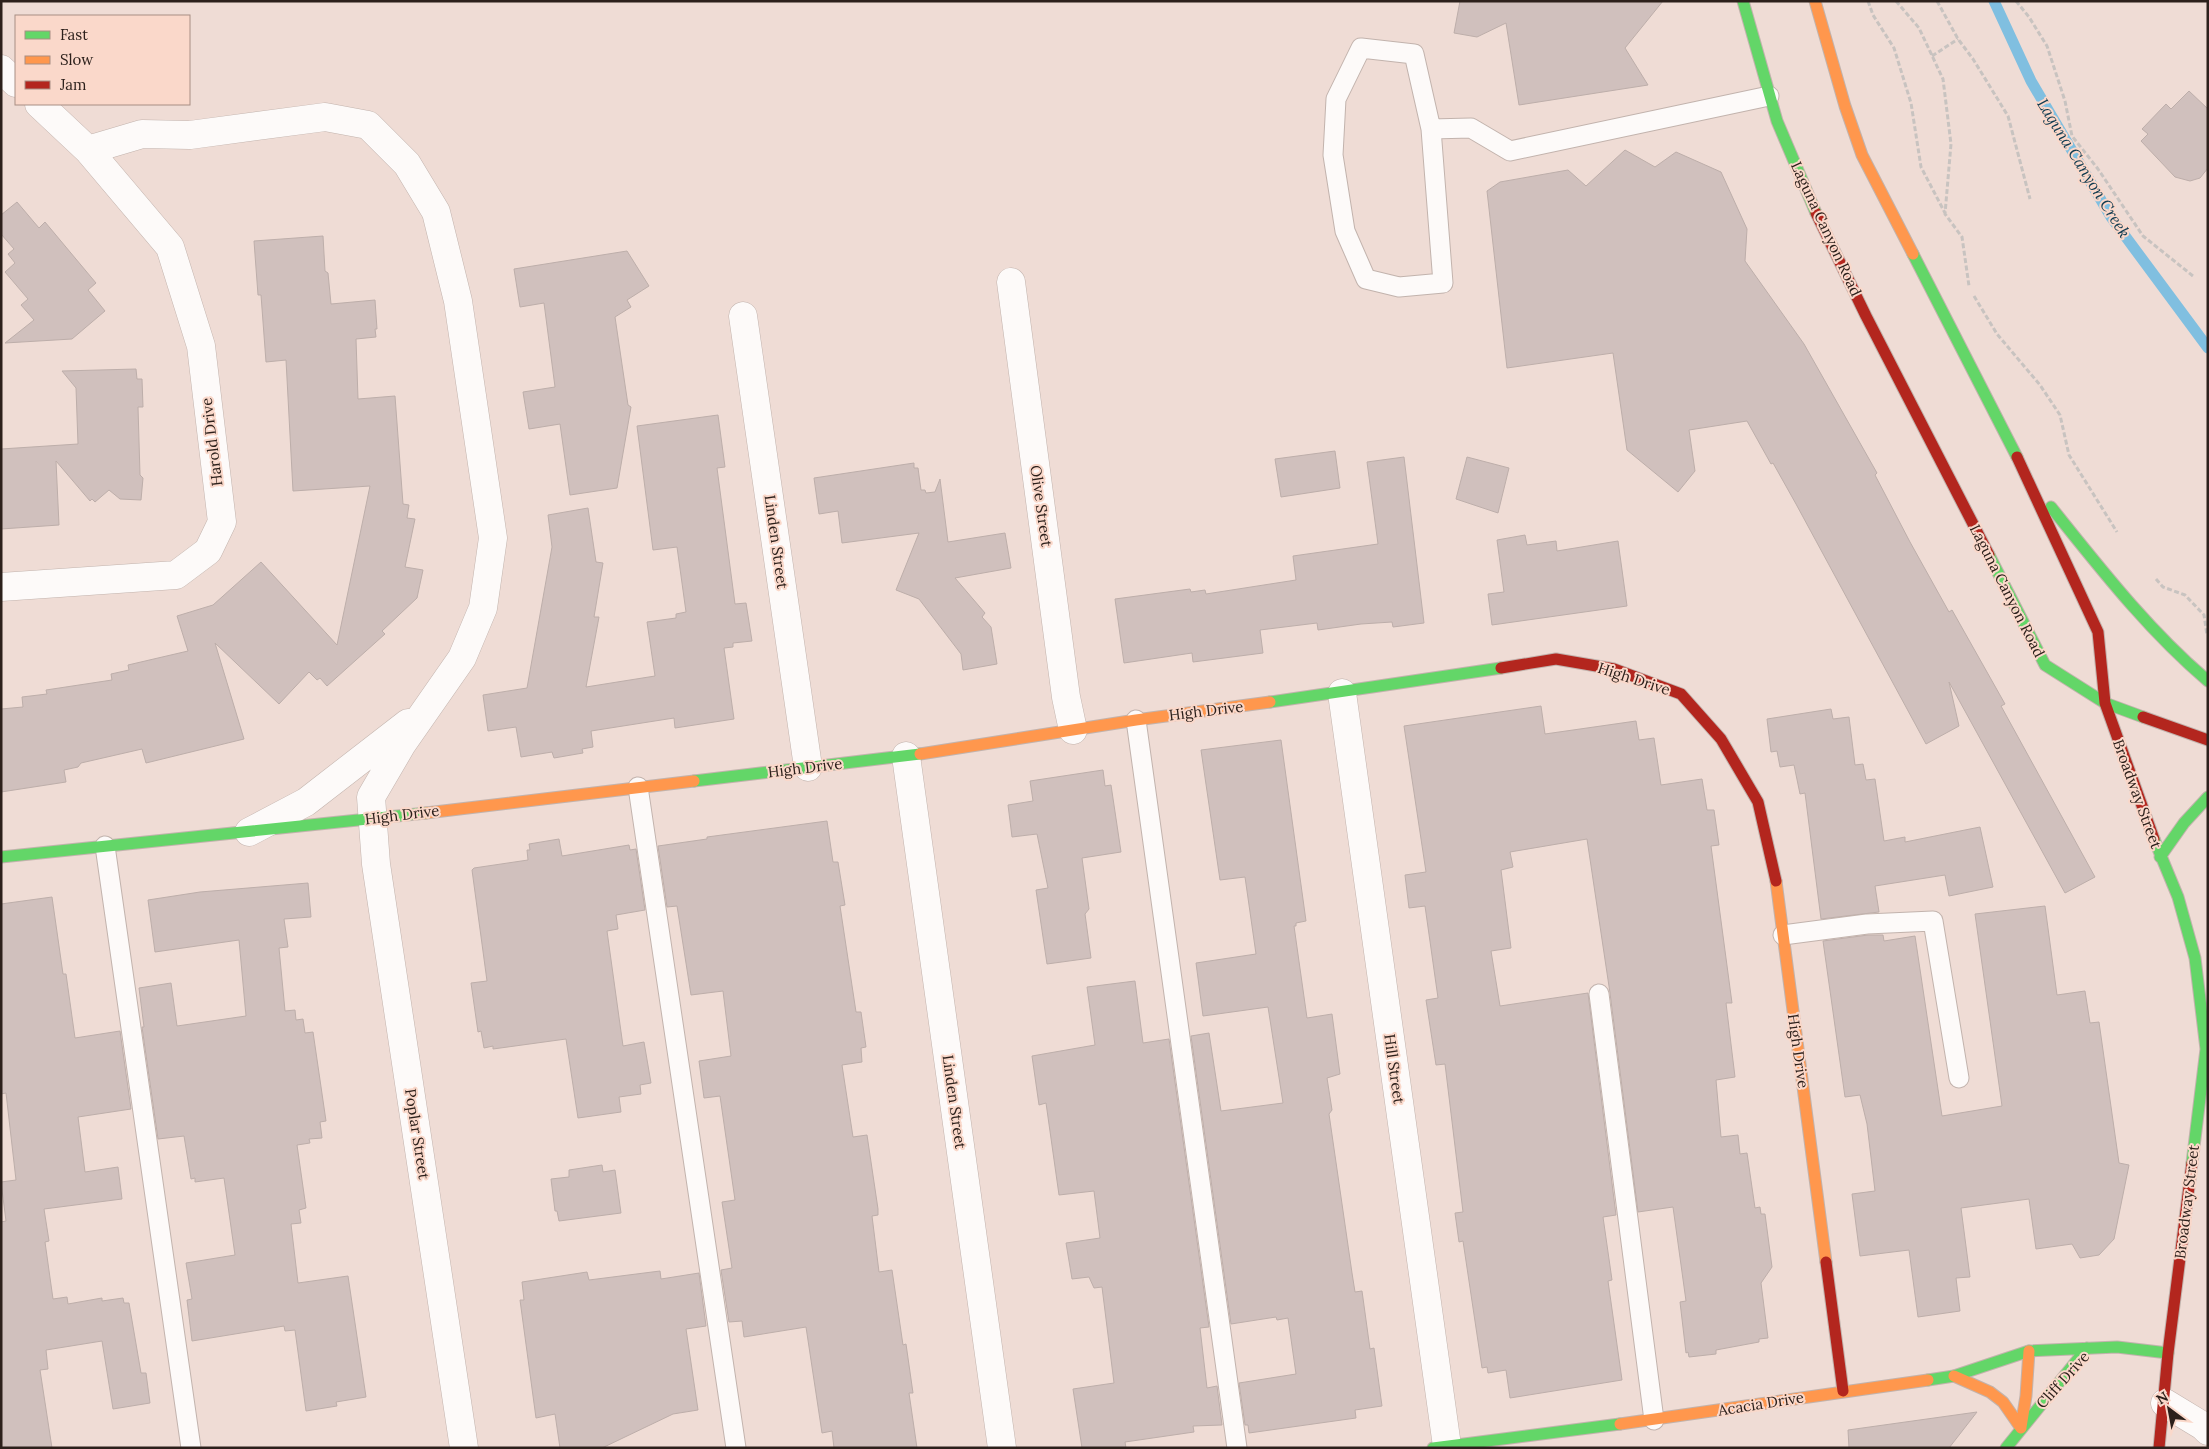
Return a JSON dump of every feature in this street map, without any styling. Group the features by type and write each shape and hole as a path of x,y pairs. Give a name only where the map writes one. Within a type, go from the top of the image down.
{"street":[{"name":"Laguna Canyon Road","path":"1743,1 1777,121 1814,209 1866,316 2045,665 2104,703 2208,740"},
{"path":"1815,1 1845,106 1862,155 2028,479 2098,632 2104,703"},
{"path":"1,69 15,82"},
{"name":"Harold Drive","path":"1,587 176,575 208,550 222,522 201,346 170,247 88,150 40,105"},
{"name":"Poplar Street","path":"88,150 142,134 190,135 325,117 368,125 407,164 436,212 458,301 493,538 483,608 462,658 402,744 371,797 376,864 464,1448"},
{"name":"Olive Street","path":"1011,282 1072,730"},
{"name":"Linden Street","path":"743,316 808,768"},
{"path":"2028,479 2152,631 2181,660 2208,681"},
{"name":"High Drive","path":"1,857 372,819 906,756 1136,720 1342,693 1556,659 1614,669 1681,694 1721,739 1758,802 1775,876 1843,1391"},
{"name":"Hill Street","path":"1342,693 1440,1447"},
{"name":"Broadway Street","path":"2104,703 2160,857 2178,897 2195,958 2206,1049 2168,1353 2160,1448"},
{"path":"249,832 306,802 427,708"},
{"name":"Linden Street","path":"906,756 1002,1448"},
{"path":"2160,857 2184,823 2208,797"},
{"name":"Cliff Drive","path":"2006,1448 2087,1348 2116,1347 2168,1353"},
{"name":"Acacia Drive","path":"1440,1447 1494,1444 1954,1376 2029,1351 2087,1348"},
{"path":"2021,1428 2026,1396 2029,1351"},
{"path":"1954,1376 1990,1392 2003,1402 2021,1428"},
{"path":"2165,1403 2208,1431"}],"lane":[{"path":"1361,48 1414,54 1431,130 1443,283 1399,288 1366,279 1345,231 1333,154 1336,99 1361,48"},
{"path":"1431,130 1471,128 1510,151 1769,96"},
{"path":"1136,720 1237,1448"},
{"path":"638,787 736,1448"},
{"path":"105,846 191,1448"},
{"path":"1783,935 1867,924 1932,921 1959,1078"},
{"path":"1599,994 1654,1420"}],"path":[{"path":"1868,1 1873,15 1894,48 1911,104 1921,167 1945,214 1962,237 1968,286 1996,334 2040,385 2060,415 2069,455 2122,540"},
{"path":"1896,1 1919,28 1943,80 1951,144 1945,214"},
{"path":"1937,1 1958,39 1973,59 2008,116 2030,199"},
{"path":"2016,1 2029,17 2047,46 2065,101 2072,136 2098,169 2144,236 2193,276"},
{"path":"1932,56 1958,39"},
{"path":"2151,574 2163,587 2185,595 2204,615 2208,637"}],"building":[{"path":"1460,1 1663,1 1625,48 1648,85 1519,105 1506,23 1477,37 1454,33"},
{"path":"2189,91 2208,109 2208,168 2200,178 2190,181 2175,177 2141,141 2148,134 2142,129 2166,104 2171,109"},
{"path":"1625,150 1655,167 1676,152 1721,172 1747,229 1745,261 1804,344 1877,473 1875,475 1949,612 1952,610 2005,704 2001,706 2095,877 2065,893 1949,682 1959,726 1926,744 1796,504 1747,421 1689,430 1695,471 1678,492 1627,450 1613,353 1507,368 1487,191 1500,182 1568,170 1586,186"},
{"path":"17,202 39,228 45,222 96,283 88,290 105,311 72,339 5,343 34,320 21,305 28,299 5,272 15,263 8,254 14,249 1,234 1,215"},
{"path":"323,236 325,271 328,273 331,304 375,300 376,337 356,339 358,399 395,396 403,504 409,505 407,518 415,519 405,567 423,570 417,598 382,631 385,634 327,686 320,678 317,680 309,672 279,704 215,643 244,739 146,763 142,749 81,763 78,767 64,770 66,782 1,792 1,709 23,707 22,697 47,694 46,690 112,680 111,674 129,670 128,665 188,651 177,616 213,605 261,562 337,645 370,486 293,491 286,360 266,362 261,295 258,295 254,241"},
{"path":"627,251 649,286 627,300 631,307 615,317 628,405 631,407 617,488 570,495 560,424 529,429 523,392 555,387 544,303 520,307 514,269"},
{"path":"136,369 137,379 142,379 143,407 138,407 140,475 143,478 141,500 120,499 109,490 95,502 92,499 90,501 56,461 59,525 1,529 1,449 78,444 76,388 62,371"},
{"path":"718,415 725,467 717,468 735,604 746,603 752,641 733,643 733,647 724,648 734,719 675,728 674,718 591,731 593,747 582,749 583,753 554,758 552,752 521,757 516,727 488,731 483,695 527,688 552,547 548,515 588,508 596,562 603,563 594,617 599,617 586,687 655,676 647,622 676,618 676,614 686,612 677,547 653,550 637,426"},
{"path":"1335,451 1340,488 1281,497 1275,459"},
{"path":"1404,457 1424,623 1393,627 1392,622 1361,624 1318,630 1317,623 1260,630 1263,653 1193,662 1192,653 1124,663 1115,599 1190,589 1191,592 1205,590 1206,594 1296,580 1293,556 1378,544 1367,462"},
{"path":"1467,457 1509,468 1498,513 1456,499"},
{"path":"914,463 914,468 918,468 921,490 925,490 926,493 935,492 940,479 948,542 1005,533 1011,568 955,578 985,613 982,617 991,627 997,664 963,670 961,654 919,599 896,590 919,533 842,543 838,511 819,514 814,478"},
{"path":"1525,535 1527,545 1556,541 1557,551 1618,541 1627,606 1492,625 1488,594 1504,592 1497,540"},
{"path":"1541,706 1545,734 1636,721 1639,740 1654,738 1661,785 1702,779 1707,810 1714,810 1719,845 1711,846 1732,1003 1726,1003 1735,1077 1716,1080 1721,1137 1738,1135 1740,1154 1747,1153 1755,1208 1760,1207 1761,1214 1765,1214 1772,1267 1761,1283 1768,1338 1759,1339 1759,1342 1716,1350 1716,1354 1689,1357 1688,1352 1686,1353 1680,1302 1686,1301 1673,1207 1638,1212 1610,993 1587,839 1510,852 1513,867 1501,870 1511,948 1491,951 1500,1006 1588,993 1616,1215 1603,1217 1612,1280 1608,1281 1622,1380 1510,1398 1506,1370 1488,1373 1487,1367 1482,1368 1463,1241 1459,1242 1455,1213 1463,1212 1445,1064 1436,1065 1426,1000 1438,998 1425,906 1409,908 1405,875 1426,872 1404,726"},
{"path":"1831,709 1833,719 1849,717 1855,765 1863,764 1866,780 1875,779 1884,841 1905,837 1905,842 1980,827 1993,887 1949,896 1945,875 1875,886 1879,912 1821,919 1805,793 1800,794 1794,765 1780,767 1777,751 1771,752 1767,719"},
{"path":"1281,740 1306,921 1296,923 1296,926 1294,926 1307,1018 1332,1014 1340,1074 1327,1078 1332,1110 1329,1114 1355,1292 1362,1291 1370,1349 1374,1348 1382,1406 1355,1410 1356,1418 1249,1433 1248,1425 1245,1425 1239,1383 1296,1374 1288,1318 1277,1320 1276,1317 1231,1324 1191,1036 1209,1033 1221,1111 1283,1103 1268,1007 1203,1016 1196,963 1256,954 1245,877 1220,880 1201,750"},
{"path":"1103,770 1105,786 1111,785 1121,852 1082,858 1089,909 1085,914 1091,958 1047,964 1036,890 1048,888 1037,834 1012,837 1008,805 1033,801 1030,781"},
{"path":"827,821 833,862 838,862 845,905 840,906 856,1012 861,1012 866,1047 861,1048 862,1062 842,1065 853,1137 867,1135 878,1209 878,1215 872,1216 879,1272 892,1270 903,1345 906,1344 913,1393 909,1393 917,1448 834,1448 832,1431 822,1433 806,1327 744,1337 742,1321 729,1322 721,1270 732,1268 722,1202 735,1200 720,1096 704,1098 699,1061 731,1056 723,991 691,995 677,906 667,907 658,846 707,839 707,837"},
{"path":"559,839 562,856 629,845 630,850 636,849 645,910 616,915 618,929 607,931 623,1046 644,1042 651,1083 640,1085 641,1094 619,1097 621,1112 578,1118 566,1039 493,1049 493,1046 484,1048 481,1031 478,1032 471,983 487,981 472,870 474,868 528,860 527,850 530,850 529,844"},
{"path":"308,883 311,917 284,919 288,947 279,948 285,1011 295,1010 296,1020 303,1019 305,1033 313,1032 326,1121 320,1122 322,1138 309,1139 310,1143 297,1145 306,1208 299,1210 301,1223 291,1224 298,1283 348,1276 366,1397 336,1402 337,1406 306,1411 295,1330 285,1331 284,1326 192,1341 187,1300 192,1299 186,1263 235,1255 224,1178 195,1182 195,1178 191,1179 184,1136 158,1139 142,1027 144,1027 139,988 171,983 177,1026 246,1016 239,940 155,952 148,900 200,892"},
{"path":"52,897 63,974 66,974 75,1038 120,1031 131,1109 78,1117 85,1172 118,1167 122,1199 44,1209 49,1241 45,1242 53,1299 67,1297 68,1304 102,1298 102,1301 123,1298 124,1303 129,1303 141,1373 146,1373 150,1403 113,1409 102,1341 46,1350 48,1369 40,1370 52,1448 1,1448 1,1222 6,1221 1,1182 16,1180 6,1093 1,1094 1,904"},
{"path":"2045,906 2057,995 2085,991 2090,1023 2099,1022 2119,1163 2129,1165 2114,1239 2099,1255 2080,1258 2072,1244 2036,1249 2029,1199 1961,1208 1970,1277 1956,1278 1960,1311 1918,1317 1909,1250 1860,1256 1852,1194 1875,1191 1867,1124 1860,1095 1845,1097 1823,941 1868,935 1883,935 1884,941 1915,936 1942,1116 2002,1106 1975,914"},
{"path":"1135,981 1143,1043 1169,1039 1209,1327 1200,1328 1207,1388 1217,1386 1222,1425 1193,1426 1194,1432 1125,1442 1126,1448 1082,1448 1073,1389 1114,1383 1102,1287 1094,1288 1089,1277 1072,1279 1066,1243 1100,1238 1094,1191 1059,1195 1046,1103 1039,1105 1032,1056 1095,1045 1087,987"},
{"path":"602,1165 603,1172 615,1170 621,1213 559,1221 557,1211 555,1211 551,1179 569,1177 569,1170"},
{"path":"660,1271 661,1279 699,1273 706,1326 686,1329 698,1410 673,1414 602,1448 560,1448 555,1414 536,1418 520,1300 524,1300 522,1282 587,1272 589,1280"},
{"path":"1977,1412 1949,1448 1849,1448 1848,1430"}],"waterway":[{"name":"Laguna Canyon Creek","path":"1994,1 2031,81 2111,217 2208,348"}],"traffic: fast":[{"path":"1743,1 1777,121 1816,213"},
{"path":"1913,254 2017,457"},
{"path":"2051,507 2145,620 2208,681"},
{"path":"1989,555 2045,665 2105,703 2143,717"},
{"path":"1270,702 1501,668"},
{"path":"694,781 920,754"},
{"path":"2160,857 2184,823 2208,797"},
{"path":"1,857 426,813"},
{"path":"2154,839 2178,897 2195,958 2206,1049 2192,1163"},
{"path":"1928,1380 1954,1376 2029,1351 2117,1347 2168,1353"},
{"path":"2006,1448 2087,1348"},
{"path":"1433,1448 1620,1424"}],"traffic: slow":[{"path":"1815,1 1845,106 1862,155 1913,254"},
{"path":"920,754 1136,720 1270,702"},
{"path":"426,813 694,781"},
{"path":"1776,881 1826,1262"},
{"path":"2021,1427 2026,1396 2029,1351"},
{"path":"1954,1376 1990,1392 2003,1402 2021,1428"},
{"path":"1620,1424 1928,1380"}],"traffic: jam":[{"path":"1816,213 1866,316 1989,555"},
{"path":"2017,457 2098,632 2105,703 2154,839"},
{"path":"1501,668 1556,659 1614,669 1681,694 1721,739 1758,802 1776,881"},
{"path":"2143,717 2208,740"},
{"path":"2159,1448 2168,1353 2192,1163"},
{"path":"1826,1262 1843,1391"}]}
